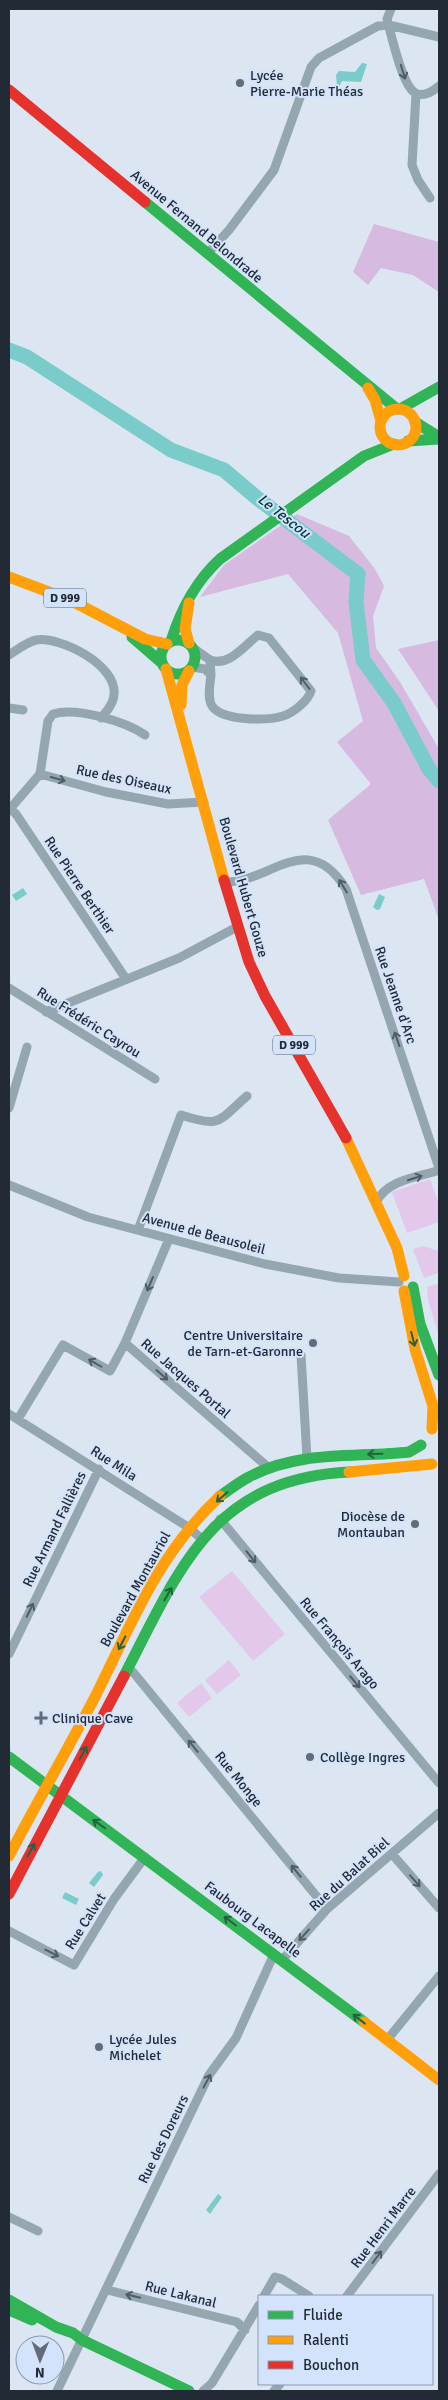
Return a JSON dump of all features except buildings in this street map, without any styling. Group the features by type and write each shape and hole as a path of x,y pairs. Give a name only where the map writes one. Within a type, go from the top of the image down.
{"main road":[{"name":"Avenue Fernand Belondrade","path":"9,90 366,385 399,409"},
{"name":"Avenue Fernand Belondrade","path":"366,385 375,400 380,425"},
{"path":"364,456 387,412 399,409 439,387"},
{"path":"408,441 414,435 415,421 428,394"},
{"path":"399,409 412,415 415,421 439,438"},
{"path":"380,425 382,436 394,444"},
{"path":"193,589 186,623 195,658 190,669 174,674 164,666 161,652 169,643 180,614 193,589 201,577 220,558 364,456 394,444 439,438"},
{"name":"D 999","path":"9,577 70,600 118,626 153,642 169,643"},
{"name":"D 999","path":"118,626 164,666"},
{"path":"169,643 180,640 191,646"},
{"name":"Boulevard Hubert Gouze","path":"164,666 180,713 237,926 249,962 265,996 337,1118 397,1248 405,1284 412,1336 433,1406 436,1428"},
{"name":"Boulevard Hubert Gouze","path":"180,713 182,685 190,669"},
{"name":"Boulevard Hubert Gouze","path":"405,1284 439,1375"},
{"path":"436,1428 427,1433 421,1445 426,1459 436,1465"},
{"name":"Boulevard Montauriol","path":"9,1856 12,1841 46,1787 156,1577 188,1527 228,1492 248,1478 269,1468 307,1458 352,1454 400,1453 421,1445"},
{"path":"9,1894 170,1590 202,1539 220,1519 239,1504 290,1478 323,1472 382,1470 436,1465"},
{"name":"Faubourg Lacapelle","path":"9,1758 46,1787 145,1857 439,2080"},
{"path":"9,2300 56,2326 73,2333 82,2340 189,2391"},
{"path":"9,2310 70,2338 82,2340"}],"street":[{"path":"390,9 387,19 388,25 405,79 416,94 412,165 418,180 430,198"},
{"path":"207,254 270,179 314,62 373,27 388,25 439,37"},
{"path":"416,94 427,94 439,86"},
{"path":"191,646 210,660 222,663 258,635 269,638 311,691 306,700 282,716 244,718 221,714 210,701 210,660"},
{"path":"9,654 36,640 67,646 84,652 98,664 112,683 114,693 110,706 101,718"},
{"path":"190,669 205,669 211,675"},
{"path":"9,708 23,710"},
{"path":"9,809 40,774 48,721 53,714 62,711 101,718 132,726 145,735"},
{"name":"Rue des Oiseaux","path":"40,774 106,792 168,804 204,802"},
{"name":"Rue Pierre Berthier","path":"9,809 16,814 126,979"},
{"name":"Rue Jeanne d'Arc","path":"225,882 237,882 279,864 303,860 323,865 336,876 346,889 439,1168 391,1185 379,1196 376,1203"},
{"path":"46,1012 179,958 237,926"},
{"name":"Rue Frédéric Cayrou","path":"9,988 155,1079"},
{"path":"9,1108 27,1047"},
{"path":"138,1230 181,1115 207,1123 217,1122 247,1096"},
{"name":"Avenue de Beausoleil","path":"9,1185 88,1216 284,1268 338,1278 405,1284"},
{"name":"Rue Jacques Portal","path":"169,1239 125,1343 269,1468"},
{"path":"18,1419 63,1345 110,1371 125,1343"},
{"path":"301,1355 307,1458"},
{"name":"Rue Mila","path":"9,1414 99,1469 188,1527 202,1539"},
{"name":"Rue Armand Fallières","path":"9,1654 99,1469"},
{"name":"Rue François Arago","path":"220,1519 439,1783"},
{"name":"Rue Monge","path":"128,1669 140,1680 327,1909"},
{"name":"Rue du Balat Biel","path":"278,1957 327,1909 439,1813"},
{"path":"392,1854 439,1908"},
{"name":"Rue Calvet","path":"9,1931 74,1965 114,1899 145,1857"},
{"name":"Rue des Doreurs","path":"57,2391 209,2075 236,2038 278,1957"},
{"path":"387,2040 439,1976"},
{"name":"Rue Henri Marre","path":"348,2295 439,2174"},
{"path":"9,2217 38,2231"},
{"path":"265,2295 275,2277 282,2278 308,2295"},
{"name":"Rue Lakanal","path":"107,2290 237,2322 245,2330"},
{"path":"203,2391 212,2383 258,2307"}],"shaded area":[{"path":"362,63 367,64 361,82 342,81 339,87 337,86 336,75 339,71 355,72"},
{"path":"374,224 439,242 439,292 413,275 381,268 368,285 353,272"},
{"path":"297,514 349,536 375,569 384,586 373,616 376,648 400,682 439,749 439,920 424,879 361,895 328,820 371,784 337,742 363,721 338,633 288,574 200,597 224,565"},
{"path":"439,640 439,711 398,649"},
{"path":"23,888 27,894 16,901 12,895"},
{"path":"379,894 385,897 380,909 377,910 373,907"},
{"path":"430,1179 439,1204 439,1222 407,1233 392,1192"},
{"path":"423,1246 439,1251 439,1276 438,1273 424,1278 413,1249"},
{"path":"439,1283 439,1336 428,1300 427,1287"},
{"path":"232,1571 285,1634 253,1661 199,1597"},
{"path":"229,1660 241,1675 217,1694 205,1680"},
{"path":"201,1683 212,1698 189,1717 177,1703"},
{"path":"101,1871 103,1875 94,1887 89,1883"},
{"path":"65,1892 79,1899 76,1905 62,1898"},
{"path":"218,2194 222,2197 210,2214 206,2210"}],"waterway":[{"name":"Le Tescou","path":"9,350 27,357 171,450 224,470 257,498 358,574 356,602 363,660 394,703 429,769 439,781"}],"traffic: fast":[{"path":"145,202 397,409"},
{"path":"400,409 439,387"},
{"path":"415,422 439,437"},
{"path":"408,441 439,439"},
{"path":"171,641 179,618 190,597 203,577 220,559 364,456 394,444"},
{"path":"132,637 162,663"},
{"path":"178,640 185,641 190,645 194,650 195,657 194,664 190,669 185,673 178,674 171,673 166,669 162,664 161,657 162,650 166,645 171,641 178,640"},
{"path":"413,1287 420,1324 439,1375"},
{"path":"220,1496 249,1477 268,1468 307,1459 409,1452 421,1445"},
{"path":"124,1676 184,1566 206,1536 232,1511 264,1492 302,1478 349,1472"},
{"path":"9,1757 364,2022"},
{"path":"9,2300 56,2327 73,2333 82,2340 189,2391"},
{"path":"9,2310 32,2320"}],"traffic: slow":[{"path":"368,388 375,400 381,421"},
{"path":"398,409 411,414 416,427 411,440 398,445 385,440 380,427 385,414 398,409"},
{"path":"9,577 70,600 145,639 167,644"},
{"path":"189,603 185,629 189,643"},
{"path":"166,669 224,880"},
{"path":"181,705 182,685 189,671"},
{"path":"346,1138 397,1248 404,1276"},
{"path":"404,1291 415,1349 433,1406 432,1429"},
{"path":"349,1472 432,1464"},
{"path":"9,1856 96,1695 135,1615 163,1565 198,1518 220,1496"},
{"path":"364,2022 439,2080"}],"traffic: jam":[{"path":"9,90 145,202"},
{"path":"224,880 249,962 265,996 346,1138"},
{"path":"9,1894 124,1676"}],"place":[{"name":"Lycée Pierre-Marie Théas","path":"240,83"},
{"name":"Centre Universitaire de Tarn-et-Garonne","path":"313,1343"},
{"name":"Diocèse de Montauban","path":"415,1524"},
{"name":"Clinique Cave","path":"41,1718"},
{"name":"Collège Ingres","path":"310,1757"},
{"name":"Lycée Jules Michelet","path":"99,2047"}]}
